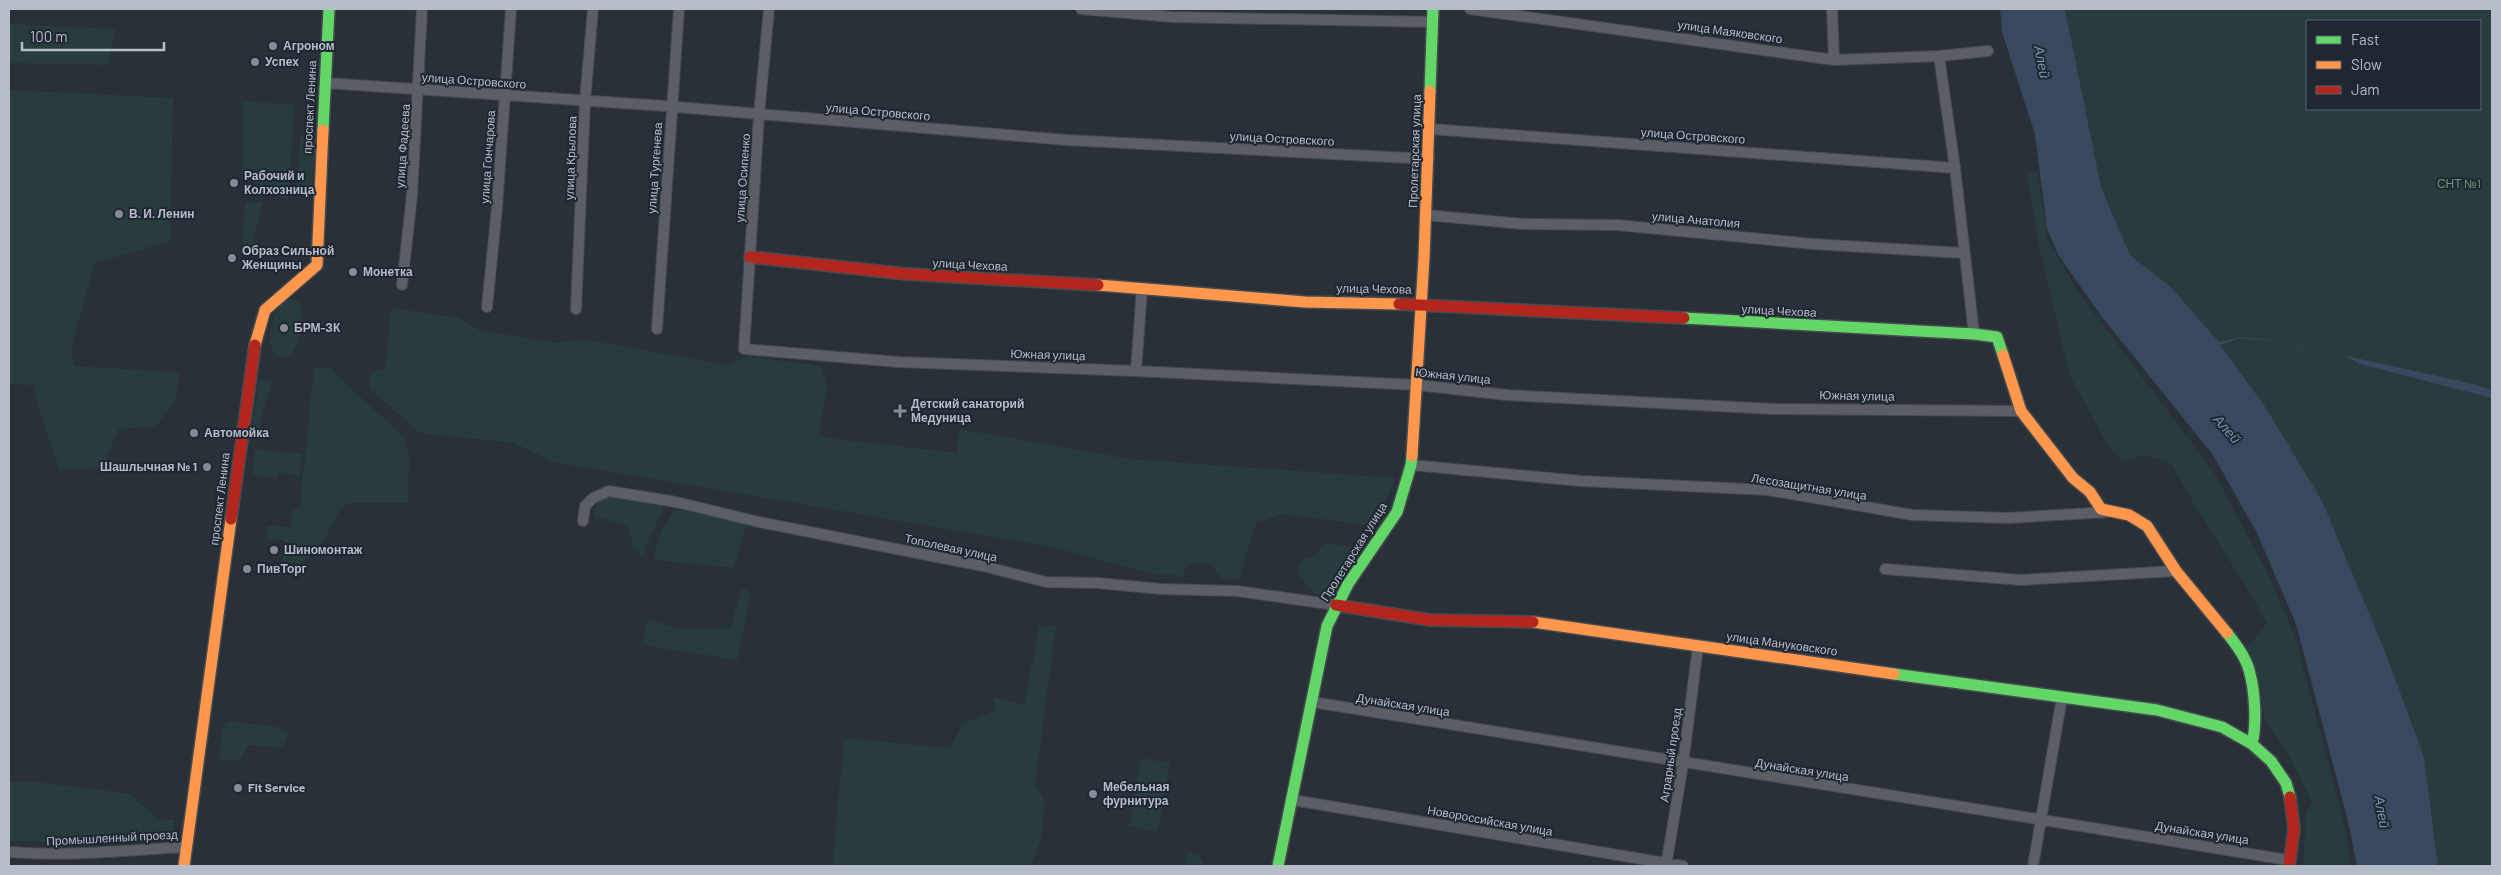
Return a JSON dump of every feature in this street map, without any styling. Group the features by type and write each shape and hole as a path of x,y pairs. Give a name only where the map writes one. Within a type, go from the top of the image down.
{"street":[{"name":"проспект Ленина","path":"184,866 257,333 265,310 317,265 329,9"},
{"name":"улица Фадеева","path":"402,285 412,195 422,9"},
{"name":"улица Гончарова","path":"487,307 511,9"},
{"name":"улица Крылова","path":"576,309 585,101 593,9"},
{"name":"улица Тургенева","path":"657,328 679,9"},
{"name":"улица Осипенко","path":"744,349 759,115 769,9"},
{"path":"1081,9 1173,17 1432,22"},
{"name":"Пролетарская улица","path":"1278,866 1327,626 1336,605 1397,512 1411,465 1422,304 1429,159 1433,9"},
{"name":"улица Маяковского","path":"1470,9 1834,60 1939,56 1988,51"},
{"path":"1832,9 1834,60"},
{"path":"1939,56 1955,168 1963,253 1974,334"},
{"name":"улица Островского","path":"326,83 672,107 1067,140 1429,159"},
{"name":"улица Островского","path":"1430,129 1955,168"},
{"name":"улица Анатолия","path":"1426,215 1523,224 1617,225 1813,244 1963,253"},
{"name":"улица Чехова","path":"750,257 906,274 1142,288 1305,302 1422,304 1974,334 1997,337 2021,411"},
{"path":"1136,371 1142,288"},
{"name":"Южная улица","path":"744,349 899,362 1136,371 1417,385 1507,395 1774,409 2021,411"},
{"path":"2021,411 2073,478 2090,492 2101,508 2130,515 2147,526 2176,571 2236,644 2249,669 2256,729 2252,744"},
{"name":"Лесозащитная улица","path":"1411,465 1581,481 1768,490 1913,515 2008,518 2114,512"},
{"name":"Тополевая улица","path":"583,521 585,506 593,498 610,491 676,502 759,522 983,566 1046,582 1098,583 1161,589 1237,591 1336,605"},
{"path":"1885,569 2021,580 2176,571"},
{"name":"улица Мануковского","path":"1336,605 1430,620 1538,622 2157,710 2222,727 2252,744 2270,761 2286,783 2293,805 2294,830 2289,863"},
{"name":"Аграрный проезд","path":"1666,865 1683,764 1698,646"},
{"path":"2033,866 2062,697"},
{"name":"Дунайская улица","path":"1312,702 1683,764 2042,819 2289,863"},
{"name":"Новороссийская улица","path":"1293,800 1666,865 1682,866"},
{"name":"Промышленный проезд","path":"9,852 41,854 120,853 186,846"}],"green space":[{"name":"СНТ №1","path":"2065,9 2492,9 2492,866 2438,866 2424,757 2386,654 2264,405 2219,343 2171,287 2130,255 2101,187"},
{"path":"9,24 115,29 109,65 9,63"},
{"path":"9,90 173,98 170,241 95,263 72,345 73,366 179,372 176,399 156,426 119,429 102,468 60,470 42,420 33,385 9,384"},
{"path":"242,101 295,105 288,200 242,176"},
{"path":"300,136 316,137 311,195 296,193"},
{"path":"2037,171 2048,240 2078,292 2213,471 2269,576 2295,637 2345,826 2351,866 2304,866 2305,815 2312,802 2287,752 2265,720 2257,674 2246,650 2267,623 2171,463 2147,455 2122,461 2108,445 2069,374 2039,246 2027,174"},
{"path":"263,201 252,245 242,245 245,203"},
{"path":"288,299 299,301 302,315 301,330 296,345 289,357 280,357 271,347 271,330 275,313"},
{"path":"391,308 459,318 481,331 557,343 587,340 727,365 746,356 821,366 827,385 819,437 957,453 959,429 1130,459 1396,478 1380,514 1368,525 1282,514 1256,523 1239,579 1224,580 1209,563 1188,563 1183,576 1155,574 1048,546 554,462 514,443 420,433 369,388 370,373 385,368"},
{"path":"314,367 333,368 333,372 405,438 409,457 408,503 349,503 341,510 325,538 314,552 301,564 282,562 284,540 266,539 267,526 290,527 293,510 300,506"},
{"path":"259,379 273,381 263,410 259,435 251,435"},
{"path":"255,449 302,454 300,475 278,473 278,478 253,476"},
{"path":"613,496 664,507 642,558 633,546 628,526 593,516 598,500"},
{"path":"676,509 747,524 734,568 655,560 658,539"},
{"path":"1325,543 1352,547 1358,553 1330,597 1315,594 1296,571 1304,557 1311,559"},
{"path":"742,587 751,593 737,660 643,645 647,620 678,629 730,630"},
{"path":"1056,626 1035,785 1045,801 1041,839 1031,866 832,866 844,738 950,748 963,724 995,711 993,697 1024,705 1039,627"},
{"path":"230,721 276,727 289,733 283,747 248,745 241,759 219,761 223,725"},
{"path":"1141,758 1170,763 1158,832 1129,826"},
{"path":"9,782 37,782 130,794 157,819 175,820 171,834 143,843 9,841"},
{"path":"1187,853 1198,855 1205,866 1185,866"}],"water":[{"name":"Алей","path":"2000,9 2065,9 2101,187 2130,255 2171,287 2219,342 2242,337 2284,342 2469,383 2492,390 2492,398 2360,364 2346,356 2282,342 2241,338 2220,345 2264,405 2322,501 2386,654 2424,757 2438,866 2357,866 2348,821 2296,624 2257,533 2213,455 2102,317 2059,256 2047,229 2035,134 2002,32"}],"traffic: fast":[{"path":"323,130 329,9"},
{"path":"1430,91 1433,9"},
{"path":"1684,318 1974,334 1997,337 2003,355"},
{"path":"1278,866 1327,626 1348,584 1397,512 1412,456"},
{"path":"2227,633 2243,655 2251,678 2255,717 2252,744"},
{"path":"1894,674 2157,710 2222,727 2252,744 2271,761 2286,783 2290,797"}],"traffic: slow":[{"path":"1412,456 1424,258 1430,91"},
{"path":"255,345 265,310 317,265 323,130"},
{"path":"1098,285 1305,302 1399,304"},
{"path":"2003,355 2021,411 2073,478 2090,492 2101,509 2129,515 2147,526 2176,571 2227,633"},
{"path":"184,866 231,519"},
{"path":"1533,622 1894,674"}],"traffic: jam":[{"path":"750,257 906,274 1098,285"},
{"path":"1399,304 1684,318"},
{"path":"231,519 255,345"},
{"path":"1336,605 1430,620 1533,622"},
{"path":"2289,866 2294,829 2290,797"}],"place":[{"name":"Агроном","path":"273,46"},
{"name":"Успех","path":"255,62"},
{"name":"Рабочий и Колхозница","path":"234,183"},
{"name":"В. И. Ленин","path":"119,214"},
{"name":"Образ Сильной Женщины","path":"232,258"},
{"name":"Монетка","path":"353,272"},
{"name":"БРМ-ЗК","path":"284,328"},
{"name":"Детский санаторий Медуница","path":"900,411"},
{"name":"Автомойка","path":"194,433"},
{"name":"Шашлычная № 1","path":"207,467"},
{"name":"Шиномонтаж","path":"274,550"},
{"name":"ПивТорг","path":"247,569"},
{"name":"Fit Service","path":"238,788"},
{"name":"Мебельная фурнитура","path":"1093,794"}]}
